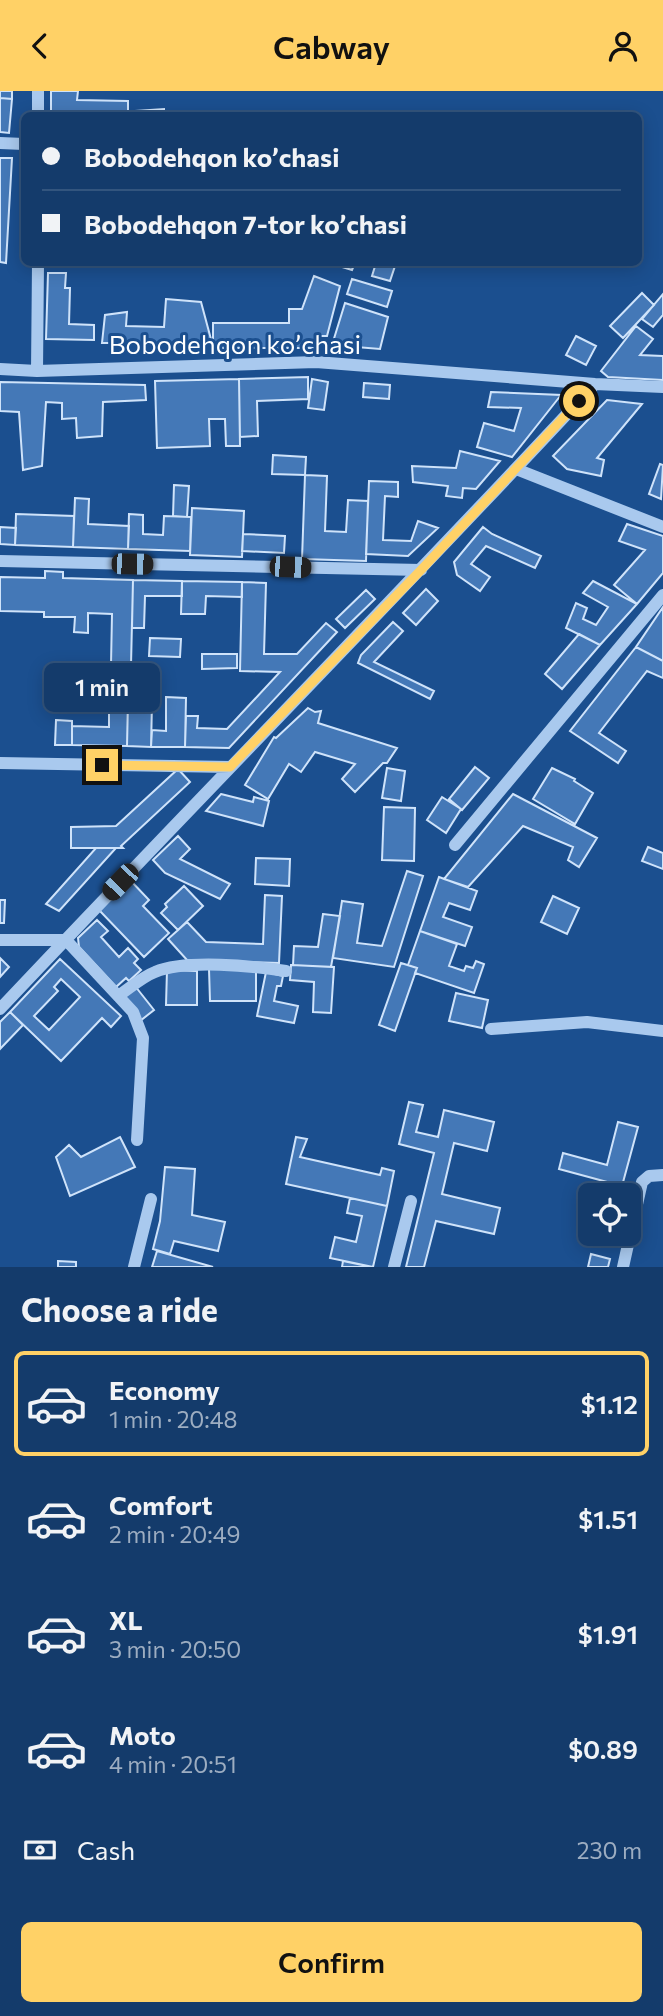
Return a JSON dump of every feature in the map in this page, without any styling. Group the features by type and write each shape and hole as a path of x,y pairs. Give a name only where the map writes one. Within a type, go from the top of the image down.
{"street":[{"path":"38,91 38,112"},
{"path":"0,143 21,144"},
{"path":"37,371 38,266"},
{"name":"Bobodehqon koʼchasi","path":"0,369 37,371 316,362 663,387"},
{"path":"0,1009 421,570 595,384"},
{"path":"516,469 663,527"},
{"path":"0,561 421,570"},
{"path":"455,845 663,595"},
{"path":"0,763 230,767"},
{"path":"0,940 66,940 133,1012 143,1038 137,1140"},
{"path":"118,996 155,972 176,966 256,966 286,971"},
{"path":"491,1029 587,1022 663,1031"},
{"path":"623,1267 642,1182 649,1176 663,1175"},
{"path":"134,1267 151,1199"},
{"path":"394,1267 411,1201"}],"building":[{"path":"0,91 12,91 12,99 0,98"},
{"path":"51,91 78,91 77,100 128,101 128,112 51,112"},
{"path":"0,98 12,99 9,133 0,132"},
{"path":"164,109 164,112 136,111"},
{"path":"0,158 12,158 6,263 0,262"},
{"path":"375,266 395,266 390,281 372,276"},
{"path":"48,273 66,273 65,288 70,288 69,324 94,325 94,340 46,339"},
{"path":"314,276 340,286 327,336 319,336 319,348 213,348 213,323 289,323 289,309 302,309"},
{"path":"352,279 392,291 387,307 347,294"},
{"path":"642,293 654,305 623,338 610,326"},
{"path":"663,294 663,315 653,327 642,319"},
{"path":"166,299 201,302 212,343 102,343 105,315 127,312 126,326 164,327"},
{"path":"345,303 388,317 380,349 332,345"},
{"path":"636,326 653,339 640,355 663,356 663,380 608,377 601,371"},
{"path":"576,336 596,346 586,365 566,355"},
{"path":"308,377 308,399 257,401 258,436 240,437 239,379"},
{"path":"239,379 240,446 226,446 225,419 209,419 210,446 157,448 155,381"},
{"path":"312,379 328,382 324,410 308,408"},
{"path":"0,382 145,385 146,400 103,402 102,436 77,438 76,418 62,419 62,403 46,402 42,466 23,470 19,412 0,411"},
{"path":"364,383 390,385 389,399 363,397"},
{"path":"491,392 561,395 512,457 477,447 484,423 514,431 521,408 488,407"},
{"path":"607,400 642,404 597,458 604,460 601,476 567,469 553,456"},
{"path":"460,451 500,461 476,489 463,488 462,498 446,496 448,486 413,482 412,466 456,468"},
{"path":"273,455 306,457 305,475 272,474"},
{"path":"660,464 663,465 661,499 649,494"},
{"path":"305,475 327,476 325,531 346,532 348,500 368,501 366,561 302,559"},
{"path":"369,481 398,482 398,497 385,496 383,540 411,541 418,521 438,528 408,556 366,554"},
{"path":"174,485 189,486 187,517 173,516"},
{"path":"75,498 89,499 88,524 129,526 128,549 73,547"},
{"path":"192,508 244,511 242,557 190,555"},
{"path":"16,514 74,516 73,547 15,545"},
{"path":"129,514 143,515 143,534 163,535 164,516 191,517 190,551 128,549"},
{"path":"627,524 663,536 663,573 637,604 614,585 645,550 619,541"},
{"path":"0,527 16,528 15,545 0,544"},
{"path":"483,527 492,534 541,556 535,568 486,546 471,564 490,577 480,591 457,575 454,562"},
{"path":"243,534 285,536 284,553 242,551"},
{"path":"45,571 63,572 63,578 133,580 131,665 111,665 112,614 88,613 88,633 74,632 75,617 44,617 44,612 0,611 0,577 45,578"},
{"path":"133,580 182,581 182,596 145,596 144,628 132,628"},
{"path":"182,581 242,582 242,597 206,596 205,614 181,614"},
{"path":"593,581 637,604 600,645 566,628 576,603 587,608 583,619 596,625 608,607 583,593"},
{"path":"242,582 266,583 264,654 297,654 326,623 337,632 229,748 185,747 186,716 198,716 197,728 227,729 280,672 240,671"},
{"path":"426,589 438,601 416,625 403,613"},
{"path":"366,590 375,599 345,628 336,619"},
{"path":"663,607 663,661 636,647"},
{"path":"393,622 403,631 374,662 434,691 430,699 358,663 361,655"},
{"path":"579,634 600,645 562,689 545,674"},
{"path":"150,638 181,639 180,657 149,656"},
{"path":"636,647 663,661 663,678 647,671 599,733 626,751 618,763 570,731"},
{"path":"202,654 237,654 237,668 202,669"},
{"path":"78,676 113,676 113,691 78,690"},
{"path":"166,697 186,698 185,747 151,747 152,730 166,731"},
{"path":"109,698 128,698 127,746 72,745 72,726 109,727"},
{"path":"128,702 152,703 151,747 127,746"},
{"path":"308,708 315,712 321,711 318,723 397,748 387,763 383,763 355,792 342,779 355,764 315,752 301,772 289,764 268,799 245,785 274,737"},
{"path":"56,720 72,721 72,745 55,745"},
{"path":"475,767 489,778 462,810 449,799"},
{"path":"387,768 405,771 401,801 382,798"},
{"path":"552,768 575,779 574,781 593,793 575,824 533,799"},
{"path":"178,769 190,782 121,846 123,848 71,848 71,827 116,826"},
{"path":"221,794 253,802 254,797 269,801 263,826 206,811"},
{"path":"513,794 597,838 579,867 568,860 573,847 523,826 468,887 444,879"},
{"path":"442,797 461,809 446,833 427,820"},
{"path":"384,807 415,808 414,861 382,860"},
{"path":"178,836 190,849 180,859 230,884 220,899 165,873 153,860"},
{"path":"648,847 663,853 663,869 642,861"},
{"path":"96,848 116,848 59,911 46,904"},
{"path":"256,858 290,859 289,886 255,884"},
{"path":"407,871 423,876 394,967 333,958 342,901 363,904 357,943 382,946"},
{"path":"439,877 477,891 470,910 449,903 443,917 472,927 465,946 420,931"},
{"path":"130,880 149,900 143,906 169,933 144,957 99,910"},
{"path":"184,886 203,906 178,930 161,913 167,907 165,904"},
{"path":"265,895 282,896 279,963 187,960 168,939 187,922 206,942 263,944"},
{"path":"553,896 579,908 567,934 541,922"},
{"path":"0,900 5,900 4,923 0,923"},
{"path":"323,914 340,916 331,967 293,965 294,946 318,947"},
{"path":"97,920 108,931 101,937 119,957 128,948 138,959 134,963 141,970 129,981 126,978 116,987 79,947 78,938"},
{"path":"420,931 457,944 449,966 464,971 466,966 473,968 476,961 484,964 474,993 415,973 417,968 408,965"},
{"path":"0,958 9,967 0,977"},
{"path":"60,959 121,1016 111,1027 102,1018 61,1061 10,1012","holes":["61,979 80,997 49,1030 34,1016 58,991 54,987"]},
{"path":"401,963 417,968 395,1031 379,1025"},
{"path":"291,965 334,967 331,1013 313,1012 314,982 290,980"},
{"path":"209,969 256,969 256,1001 210,1001"},
{"path":"167,970 197,971 197,1005 166,1005"},
{"path":"266,972 283,976 281,986 277,986 274,1001 298,1006 294,1023 257,1016"},
{"path":"135,986 154,1010 140,1021 122,997"},
{"path":"456,993 488,1000 482,1028 449,1021"},
{"path":"10,1012 23,1025 0,1049 0,1022"},
{"path":"409,1102 423,1105 416,1132 438,1137 444,1110 494,1122 487,1151 454,1143 442,1194 500,1208 494,1234 436,1221 424,1267 406,1267 434,1153 399,1144"},
{"path":"618,1122 638,1127 623,1183 611,1183 559,1169 563,1153 607,1165"},
{"path":"120,1137 135,1167 70,1196 56,1157 69,1145 81,1157"},
{"path":"296,1137 307,1139 300,1157 380,1175 382,1168 394,1171 387,1206 286,1184"},
{"path":"165,1167 195,1169 192,1215 225,1222 218,1251 174,1241 170,1254 153,1249 160,1221"},
{"path":"350,1198 387,1206 373,1267 330,1258 335,1237 356,1242 362,1216 347,1213"},
{"path":"157,1251 213,1267 152,1267"},
{"path":"591,1254 610,1259 608,1267 588,1267"},
{"path":"58,1261 76,1262 76,1267 58,1267"},
{"path":"343,1261 372,1267 342,1267"}],"route":[{"path":"102,765 230,767 421,570 579,401"}]}
